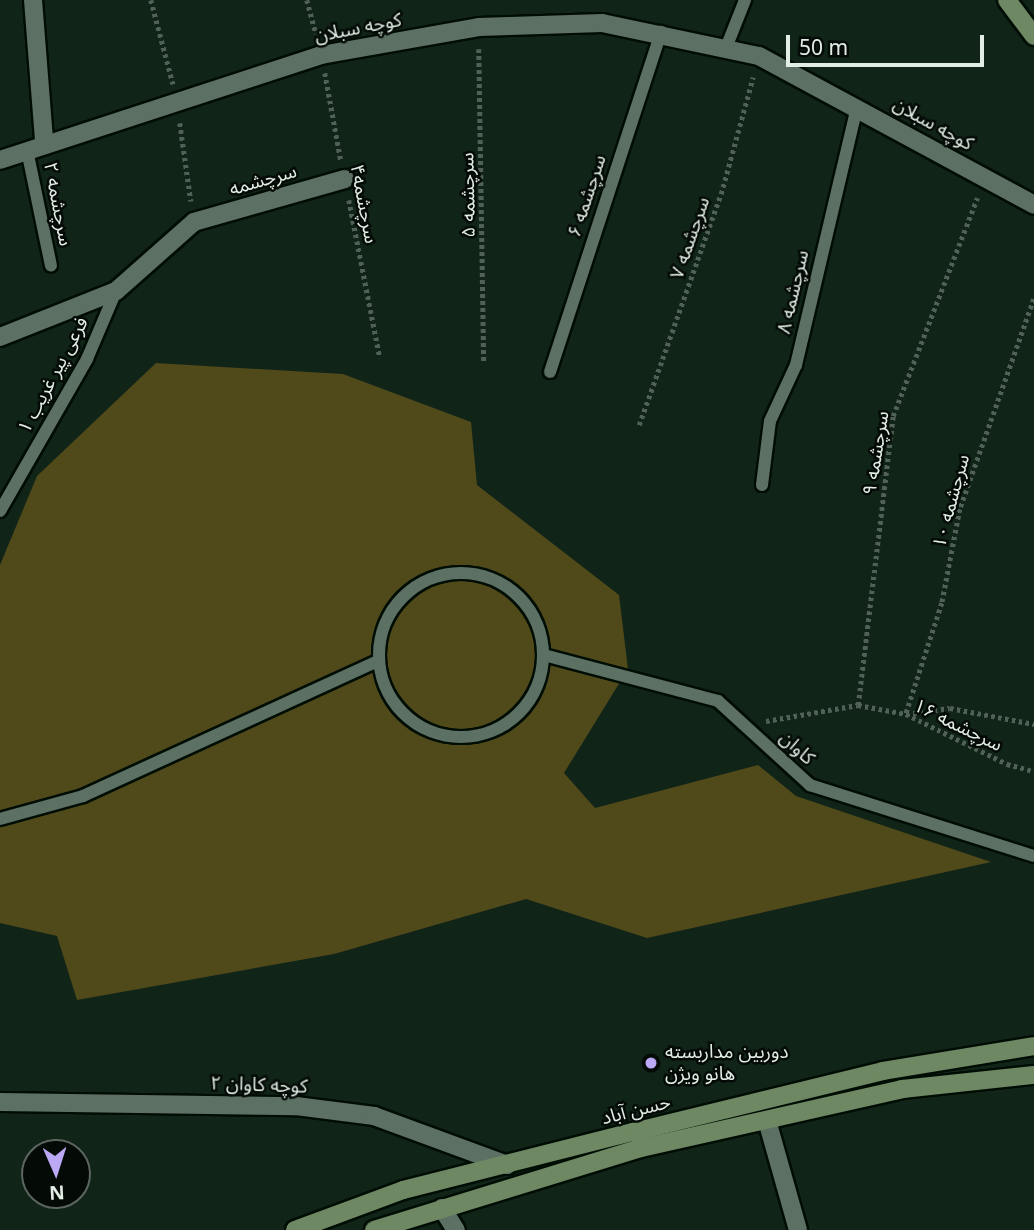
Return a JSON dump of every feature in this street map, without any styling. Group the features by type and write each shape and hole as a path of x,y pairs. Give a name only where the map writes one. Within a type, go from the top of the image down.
{"street":[{"path":"33,0 44,141"},
{"path":"1007,0 1034,36"},
{"name":"کوچه سبلان","path":"0,160 44,141 321,55 479,27 602,23 661,32 759,56 857,106 1034,205"},
{"name":"سرچشمه","path":"116,290 194,222 345,178"},
{"path":"0,337 116,290"},
{"name":"حسن آباد","path":"295,1230 402,1190 883,1071 1034,1045"},
{"name":"حسن آباد","path":"374,1230 641,1148 768,1124 902,1089 1034,1075"},
{"name":"کوچه کاوان ۲","path":"0,1102 309,1108 374,1116 507,1165"},
{"path":"768,1124 799,1230"},
{"path":"442,1208 456,1230"}],"lane":[{"path":"726,48 745,0"},
{"name":"سرچشمه ۶","path":"550,372 661,32"},
{"name":"سرچشمه ۸","path":"762,485 770,421 796,365 857,106"},
{"name":"سرچشمه ۲","path":"27,150 51,266"},
{"name":"فرعی پیر غریب ۱","path":"0,511 87,359 116,290"},
{"path":"458,572 508,586 534,617 544,655 526,707 478,736 450,737 408,718 385,689 378,661 390,611 408,590 458,572"},
{"name":"کاوان","path":"544,655 718,701 810,785 1034,856"},
{"path":"0,819 83,796 378,661"}],"path":[{"name":"سرچشمه۴","path":"307,0 321,55 380,358"},
{"name":"سرچشمه ۵","path":"479,27 484,363"},
{"name":"سرچشمه ۷","path":"639,425 721,194 759,56"},
{"name":"سرچشمه ۹","path":"858,705 893,416 985,177"},
{"name":"سرچشمه ۱۰","path":"906,714 942,603 960,509 1034,299"},
{"name":"۱۶ سرچشمه","path":"744,725 858,705 906,714 1007,764 1034,771"},
{"path":"906,714 950,708 1034,724"}],"shaded area":[{"path":"156,363 343,374 471,422 477,485 619,595 628,669 564,773 595,808 758,765 796,796 991,862 647,938 526,899 334,954 77,1000 57,936 0,923 0,565 37,476"}],"place":[{"name":"دوربین مداربسته هانو ویژن","path":"651,1063"}]}
